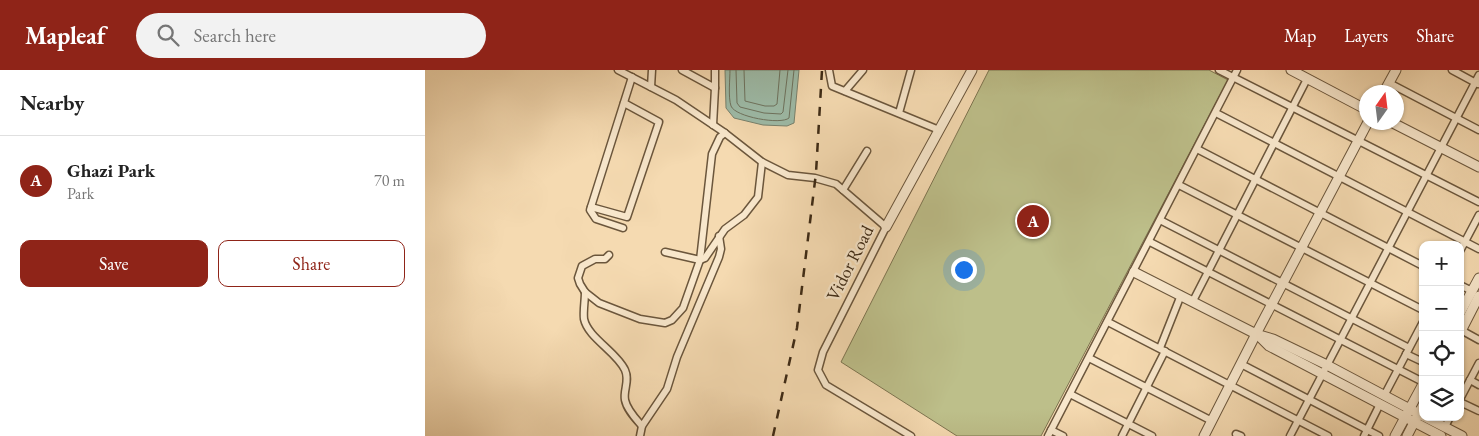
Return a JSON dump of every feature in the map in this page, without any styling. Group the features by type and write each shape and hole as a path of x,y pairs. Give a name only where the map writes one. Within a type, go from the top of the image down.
{"street":[{"path":"618,70 676,100 725,133 762,162 788,175 815,178 836,184 886,226"},
{"path":"651,87 652,70"},
{"path":"682,70 715,88"},
{"path":"713,125 715,70"},
{"path":"829,70 832,86 939,130"},
{"path":"845,91 863,70"},
{"path":"899,113 911,70"},
{"name":"Vidor Road","path":"911,436 826,385 818,370 823,352 886,226 972,70"},
{"path":"1219,70 1479,202"},
{"path":"1063,436 1050,433 1237,70"},
{"path":"1291,70 1359,106"},
{"path":"1395,70 1389,83 1479,130"},
{"path":"1452,70 1477,83"},
{"path":"1290,436 1477,83 1479,75"},
{"path":"623,228 596,219 590,210 632,77"},
{"path":"1193,301 1307,78"},
{"path":"591,207 627,217 659,122 624,103"},
{"path":"1216,113 1479,249"},
{"path":"1404,129 1479,167"},
{"path":"1204,436 1364,130"},
{"path":"609,255 605,259 595,259 582,266 578,278 585,292 599,303 639,320 665,322 672,320 683,308 700,260 712,154 720,137 725,133"},
{"path":"1197,149 1419,264"},
{"path":"843,190 867,152"},
{"path":"665,252 700,260 705,258 725,229 744,215 758,197 762,162"},
{"path":"1179,185 1419,308"},
{"path":"1465,241 1479,215"},
{"path":"1160,220 1352,318 1419,359"},
{"path":"640,436 641,426 667,389 677,356 719,257 721,249 719,236"},
{"path":"1150,242 1419,381"},
{"path":"1134,272 1256,334 1273,339 1327,365 1382,400"},
{"path":"1461,331 1479,278"},
{"path":"1462,286 1475,294"},
{"path":"585,292 584,319 587,327 608,348 626,372 625,402 641,426"},
{"path":"1464,308 1475,294"},
{"path":"1122,436 1147,388 1181,295"},
{"path":"1108,322 1328,436"},
{"path":"1366,433 1419,330"},
{"path":"1464,333 1479,340"},
{"path":"1256,334 1269,346 1322,374 1407,413 1419,415"},
{"path":"1089,358 1212,421"},
{"path":"1464,392 1479,363"},
{"path":"1241,364 1309,399 1366,433 1379,436"},
{"path":"1470,380 1479,385"},
{"path":"1395,436 1419,390"},
{"path":"1070,394 1152,436"},
{"path":"1464,403 1479,412"},
{"path":"1407,436 1419,418"},
{"path":"1428,421 1442,434 1462,436"},
{"path":"1442,434 1448,421"}],"green space":[{"path":"989,70 1209,70 1228,80 1041,436 957,436 841,362"}],"water":[{"path":"725,70 799,70 794,123 787,126 763,125 734,118 726,108"}],"railway":[{"path":"773,436 797,328 816,173 822,70"}],"place":[{"name":"Ghazi Park","path":"1033,221"}]}
